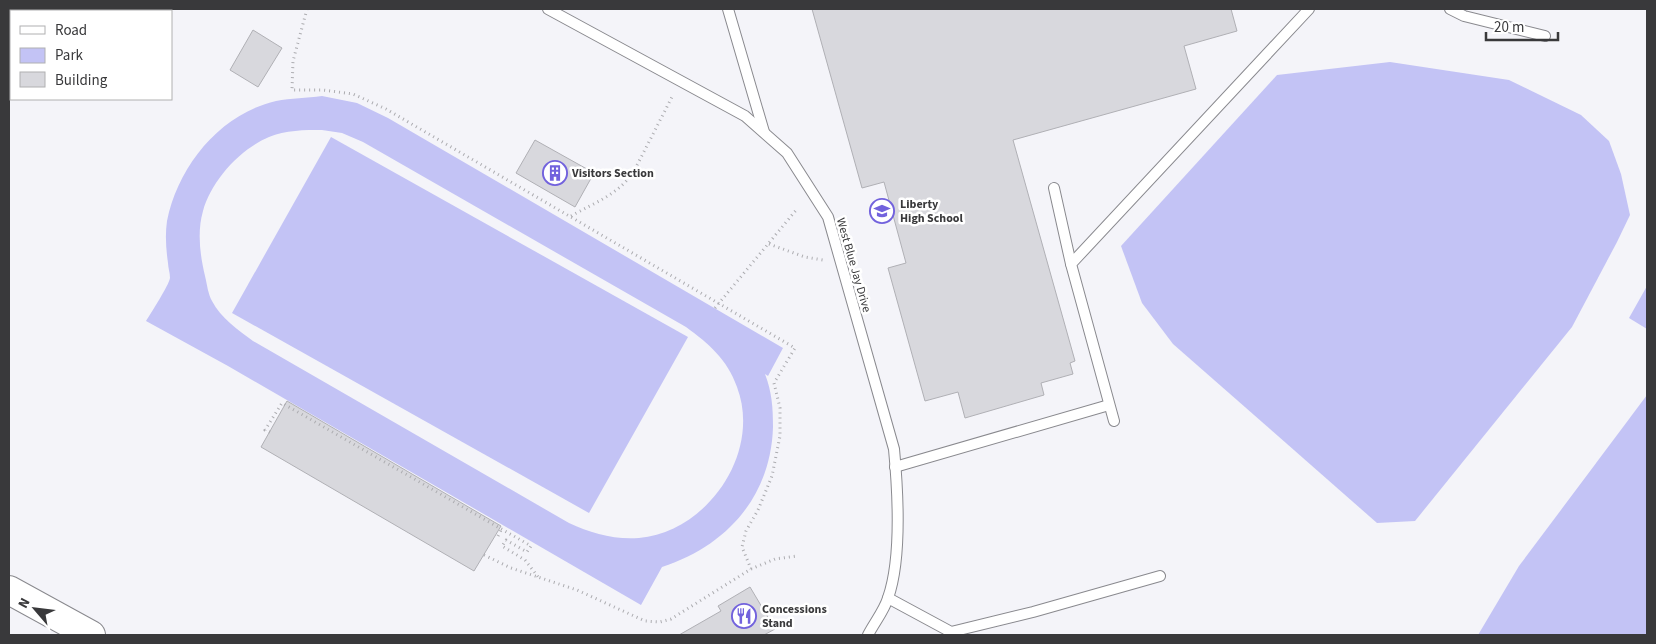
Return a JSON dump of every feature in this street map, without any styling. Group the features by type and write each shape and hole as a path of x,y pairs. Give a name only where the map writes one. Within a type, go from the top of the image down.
{"main road":[{"path":"9,590 91,635"}],"lane":[{"name":"West Blue Jay Drive","path":"548,9 745,116 787,153 828,217 892,444 895,467 898,526 895,568 888,598 868,635"},
{"path":"728,9 764,133"},
{"path":"1071,264 1309,9"},
{"path":"1450,9 1464,16 1545,36"},
{"path":"1054,188 1071,264 1114,421"},
{"path":"895,467 1109,405"},
{"path":"888,598 950,632 1033,612 1160,576"}],"path":[{"path":"307,9 293,61 292,90 322,90 353,94 386,109 795,348 774,383 780,408 780,436 772,476 758,510 746,531 742,546 751,569"},
{"path":"571,217 608,197 626,182 672,97"},
{"path":"715,308 797,209"},
{"path":"769,244 805,257 829,261"},
{"path":"270,432 265,430 282,403 531,546 527,552 506,540 502,546 525,560 539,578"},
{"path":"498,536 501,530"},
{"path":"484,555 511,568 577,590 645,621 660,622 671,619 751,569 775,559 797,556"}],"green space":[{"path":"1390,62 1509,80 1581,115 1609,141 1621,174 1630,215 1572,327 1415,521 1377,523 1173,344 1142,303 1121,246 1277,75"},
{"path":"322,96 357,103 388,118 783,348 768,376 765,374 772,400 773,427 770,452 764,475 754,496 741,515 725,532 685,558 662,567 641,605 228,366 146,321 170,278 166,232 173,201 181,181 205,145 220,130 256,108 287,99","holes":["302,130 342,133 363,142 686,327 723,360 737,387 743,412 742,438 735,462 723,485 706,505 687,521 664,532 639,538 612,537 577,527 253,341 225,318 212,301 203,268 201,252 201,219 213,188 237,158 258,142 269,137"]},
{"path":"331,137 688,337 589,513 232,313"},
{"path":"1647,286 1647,329 1629,318"},
{"path":"1647,395 1647,635 1478,635 1519,566"}],"building":[{"name":"Liberty High School","path":"812,9 1231,9 1237,31 1184,46 1196,89 1013,140 1075,361 1070,363 1073,374 1041,383 1044,395 965,418 958,392 925,401 888,268 906,263 884,182 862,188"},
{"path":"253,30 282,48 258,87 230,70"},
{"name":"Visitors Section","path":"535,140 594,173 575,207 516,173"},
{"path":"287,401 501,526 474,571 261,447"},
{"path":"750,587 775,629 764,635 679,635 721,611 718,606"}],"place":[{"name":"Visitors Section","path":"555,173"},
{"name":"Liberty High School","path":"882,211"},
{"name":"Concessions Stand","path":"744,616"}]}
